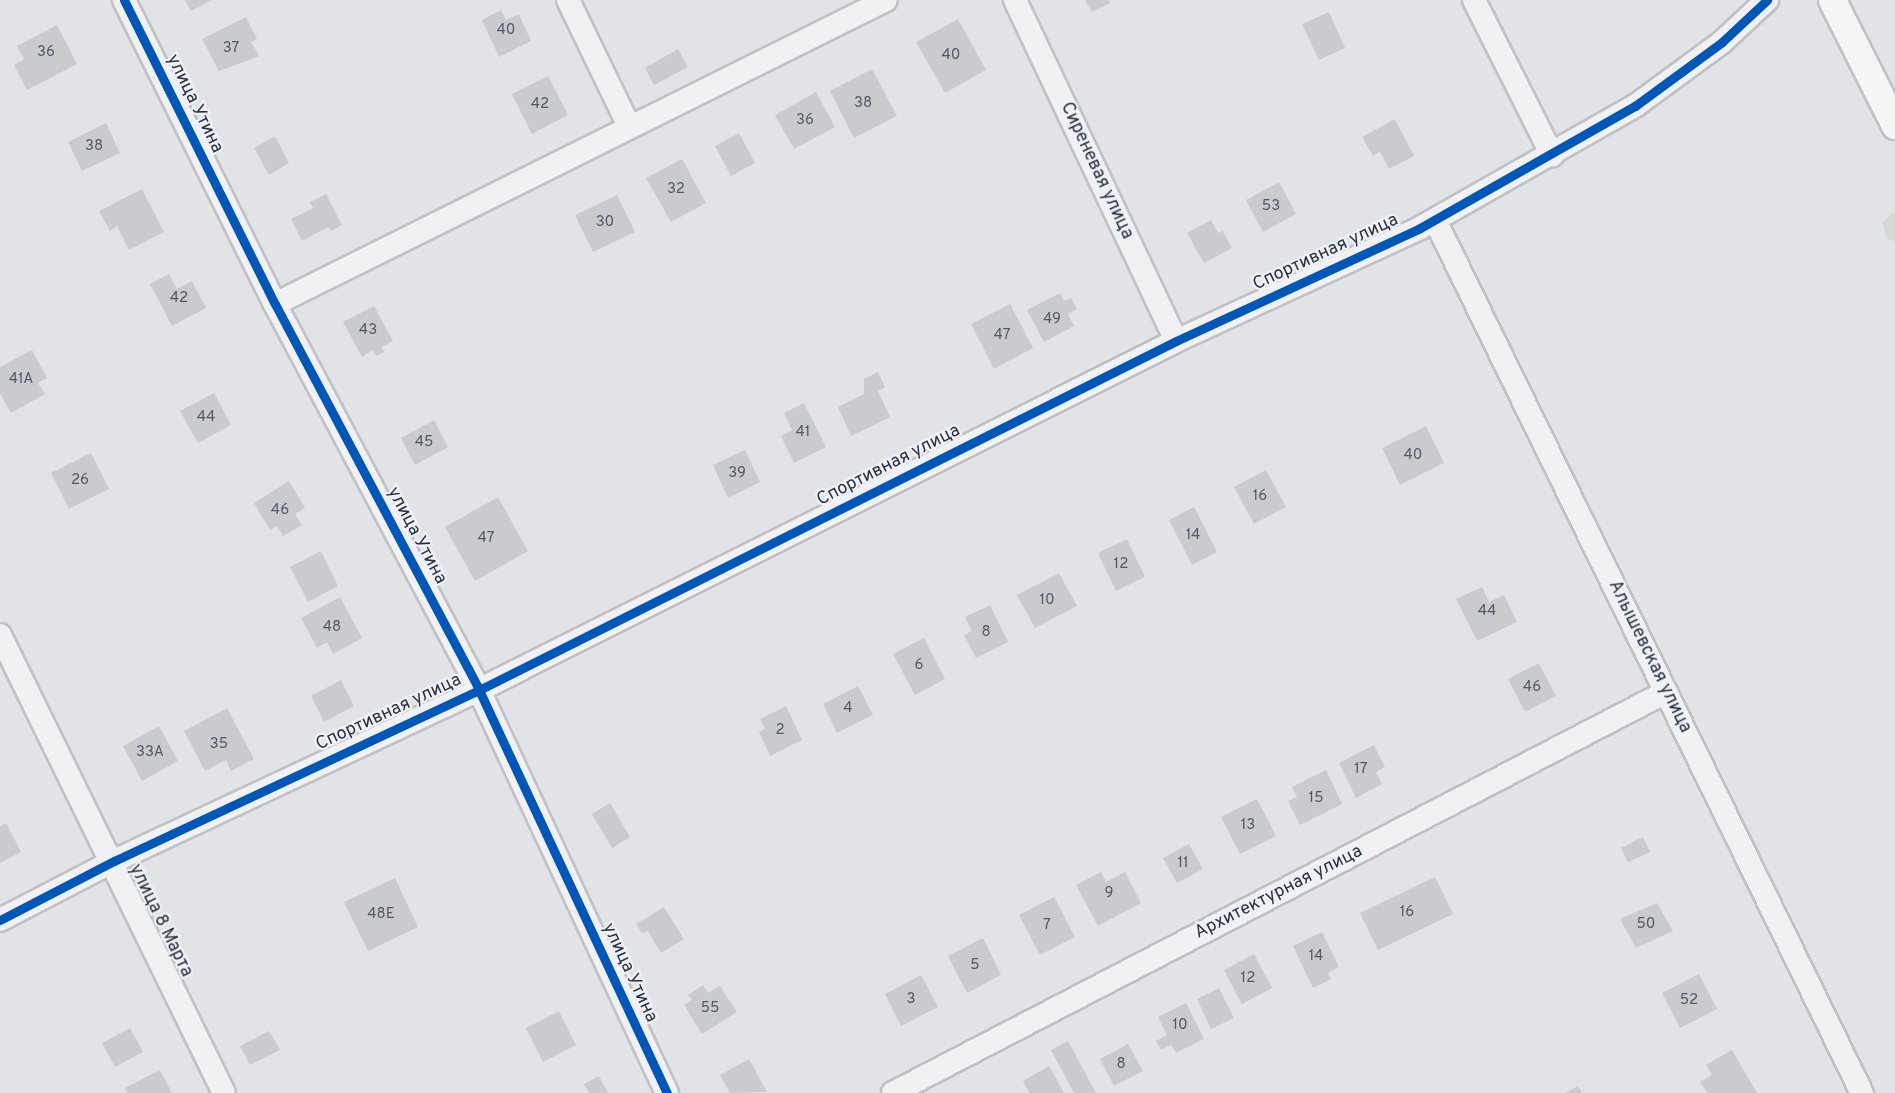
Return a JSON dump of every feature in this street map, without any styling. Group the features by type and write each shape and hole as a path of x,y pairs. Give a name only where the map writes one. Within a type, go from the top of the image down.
{"main road":[{"path":"1832,0 1895,125"}],"street":[{"name":"улица Утина","path":"124,0 275,304 479,690 667,1093"},
{"path":"568,0 629,126"},
{"path":"275,304 886,0"},
{"name":"Сиреневая улица","path":"1015,0 1176,341"},
{"path":"1474,0 1552,155"},
{"name":"Спортивная улица","path":"0,920 114,861 479,690 1176,341 1435,220 1635,106 1722,42 1767,0"},
{"name":"Алышевская улица","path":"1435,220 1862,1093"},
{"name":"улица 8 Марта","path":"0,635 114,861 224,1093"},
{"name":"Архитектурная улица","path":"893,1093 1666,692"}],"shaded area":[{"path":"1893,213 1895,214 1895,241 1886,239 1883,222"}],"building":[{"path":"185,0 212,0 191,11"},
{"path":"1085,0 1109,0 1110,3 1092,12"},
{"path":"501,10 506,20 519,14 531,41 499,57 482,20"},
{"path":"1329,12 1345,48 1319,60 1302,24"},
{"path":"246,17 257,39 251,42 259,56 219,71 202,39"},
{"path":"958,19 986,70 945,93 916,42"},
{"path":"57,25 77,64 27,90 14,65 24,59 17,46"},
{"path":"678,49 688,67 654,85 645,68"},
{"path":"872,69 897,116 854,138 830,91"},
{"path":"548,76 568,115 532,134 512,94"},
{"path":"816,92 835,127 794,149 775,115"},
{"path":"1395,119 1414,156 1389,169 1380,152 1373,156 1362,137"},
{"path":"106,123 120,153 82,171 68,142"},
{"path":"739,133 755,163 731,176 715,146"},
{"path":"275,136 289,163 269,175 254,148"},
{"path":"682,159 706,203 671,222 646,178"},
{"path":"1279,182 1296,214 1263,232 1246,200"},
{"path":"142,189 164,232 129,250 117,226 110,231 99,211"},
{"path":"326,194 342,225 331,231 328,227 302,241 291,219 313,208 310,202"},
{"path":"617,195 635,232 593,252 575,215"},
{"path":"1211,220 1218,233 1223,231 1232,248 1204,263 1187,233"},
{"path":"169,274 177,289 192,281 206,308 172,326 150,284"},
{"path":"1060,293 1064,301 1071,298 1077,309 1068,314 1074,326 1044,342 1027,310"},
{"path":"1010,304 1033,348 994,369 971,324"},
{"path":"374,306 393,341 381,347 384,352 376,356 373,350 362,357 343,322"},
{"path":"32,350 47,378 38,383 45,394 11,413 0,393 0,367"},
{"path":"878,372 885,387 878,391 890,417 851,436 838,407 864,394 864,379"},
{"path":"214,393 231,425 198,443 180,411"},
{"path":"804,403 826,447 794,463 781,436 792,430 784,413"},
{"path":"434,420 448,447 415,465 401,438"},
{"path":"1426,426 1444,463 1400,485 1382,448"},
{"path":"745,450 760,482 728,498 713,465"},
{"path":"91,453 109,489 69,509 51,473"},
{"path":"1266,470 1286,507 1254,524 1234,487"},
{"path":"289,481 305,508 295,514 302,525 283,536 277,526 270,530 254,503"},
{"path":"498,497 528,551 475,581 445,527"},
{"path":"1194,507 1217,552 1192,565 1169,520"},
{"path":"1127,539 1145,577 1116,591 1098,553"},
{"path":"321,551 338,586 308,602 290,567"},
{"path":"1059,573 1077,606 1035,628 1017,595"},
{"path":"1482,587 1489,602 1504,595 1517,622 1477,641 1456,599"},
{"path":"340,597 362,638 333,654 327,642 317,648 301,618"},
{"path":"990,605 1008,642 976,658 964,635 972,631 965,617"},
{"path":"924,638 945,679 915,695 893,654"},
{"path":"1539,663 1556,696 1525,712 1508,679"},
{"path":"341,680 354,706 324,722 311,696"},
{"path":"858,686 873,715 837,733 823,704"},
{"path":"786,706 802,740 770,756 759,732 765,729 760,719"},
{"path":"227,708 254,759 231,771 226,760 205,771 184,731"},
{"path":"159,726 178,761 142,781 123,746"},
{"path":"1374,745 1385,767 1376,772 1382,784 1356,798 1339,763"},
{"path":"1326,770 1342,804 1300,825 1288,801 1297,797 1292,787"},
{"path":"1257,799 1276,836 1240,854 1221,817"},
{"path":"610,803 630,837 612,848 592,814"},
{"path":"6,823 21,852 0,863 0,826"},
{"path":"1643,837 1650,852 1628,862 1621,848"},
{"path":"1189,844 1203,869 1177,883 1163,858"},
{"path":"1101,872 1106,882 1125,872 1141,903 1098,926 1076,885"},
{"path":"1435,877 1453,914 1378,950 1360,913"},
{"path":"395,878 418,927 368,951 344,902"},
{"path":"1054,897 1075,937 1040,955 1019,915"},
{"path":"1657,903 1673,931 1636,948 1620,919"},
{"path":"664,907 684,939 661,953 648,931 642,933 636,924"},
{"path":"1322,932 1339,967 1328,973 1331,979 1313,988 1293,946"},
{"path":"983,938 1001,975 967,993 948,956"},
{"path":"1254,954 1272,988 1242,1004 1224,970"},
{"path":"1699,974 1717,1009 1680,1028 1662,993"},
{"path":"921,975 938,1007 901,1026 885,994"},
{"path":"703,985 708,993 720,986 737,1012 702,1034 684,1005 692,1000 688,995"},
{"path":"1219,988 1234,1018 1211,1029 1197,999"},
{"path":"1186,1003 1204,1039 1176,1053 1171,1045 1161,1050 1156,1041 1167,1035 1158,1017"},
{"path":"559,1011 576,1045 543,1062 526,1028"},
{"path":"130,1028 143,1052 115,1067 102,1043"},
{"path":"269,1031 280,1050 250,1065 240,1046"},
{"path":"1068,1041 1096,1093 1074,1093 1051,1050"},
{"path":"1128,1044 1143,1071 1114,1086 1100,1059"},
{"path":"1732,1050 1757,1093 1707,1093 1700,1082 1712,1075 1706,1065"},
{"path":"749,1059 767,1092 730,1093 720,1075"},
{"path":"1049,1066 1064,1093 1029,1093 1023,1081"},
{"path":"160,1070 172,1093 127,1093 125,1088"},
{"path":"599,1076 608,1093 589,1093 584,1084"},
{"path":"1578,1086 1582,1093 1565,1093"}],"cycle path":[{"path":"124,0 275,304 479,690 667,1093"},
{"path":"0,920 114,861 479,690 1176,341 1420,228 1635,106 1722,42 1767,0"}]}
